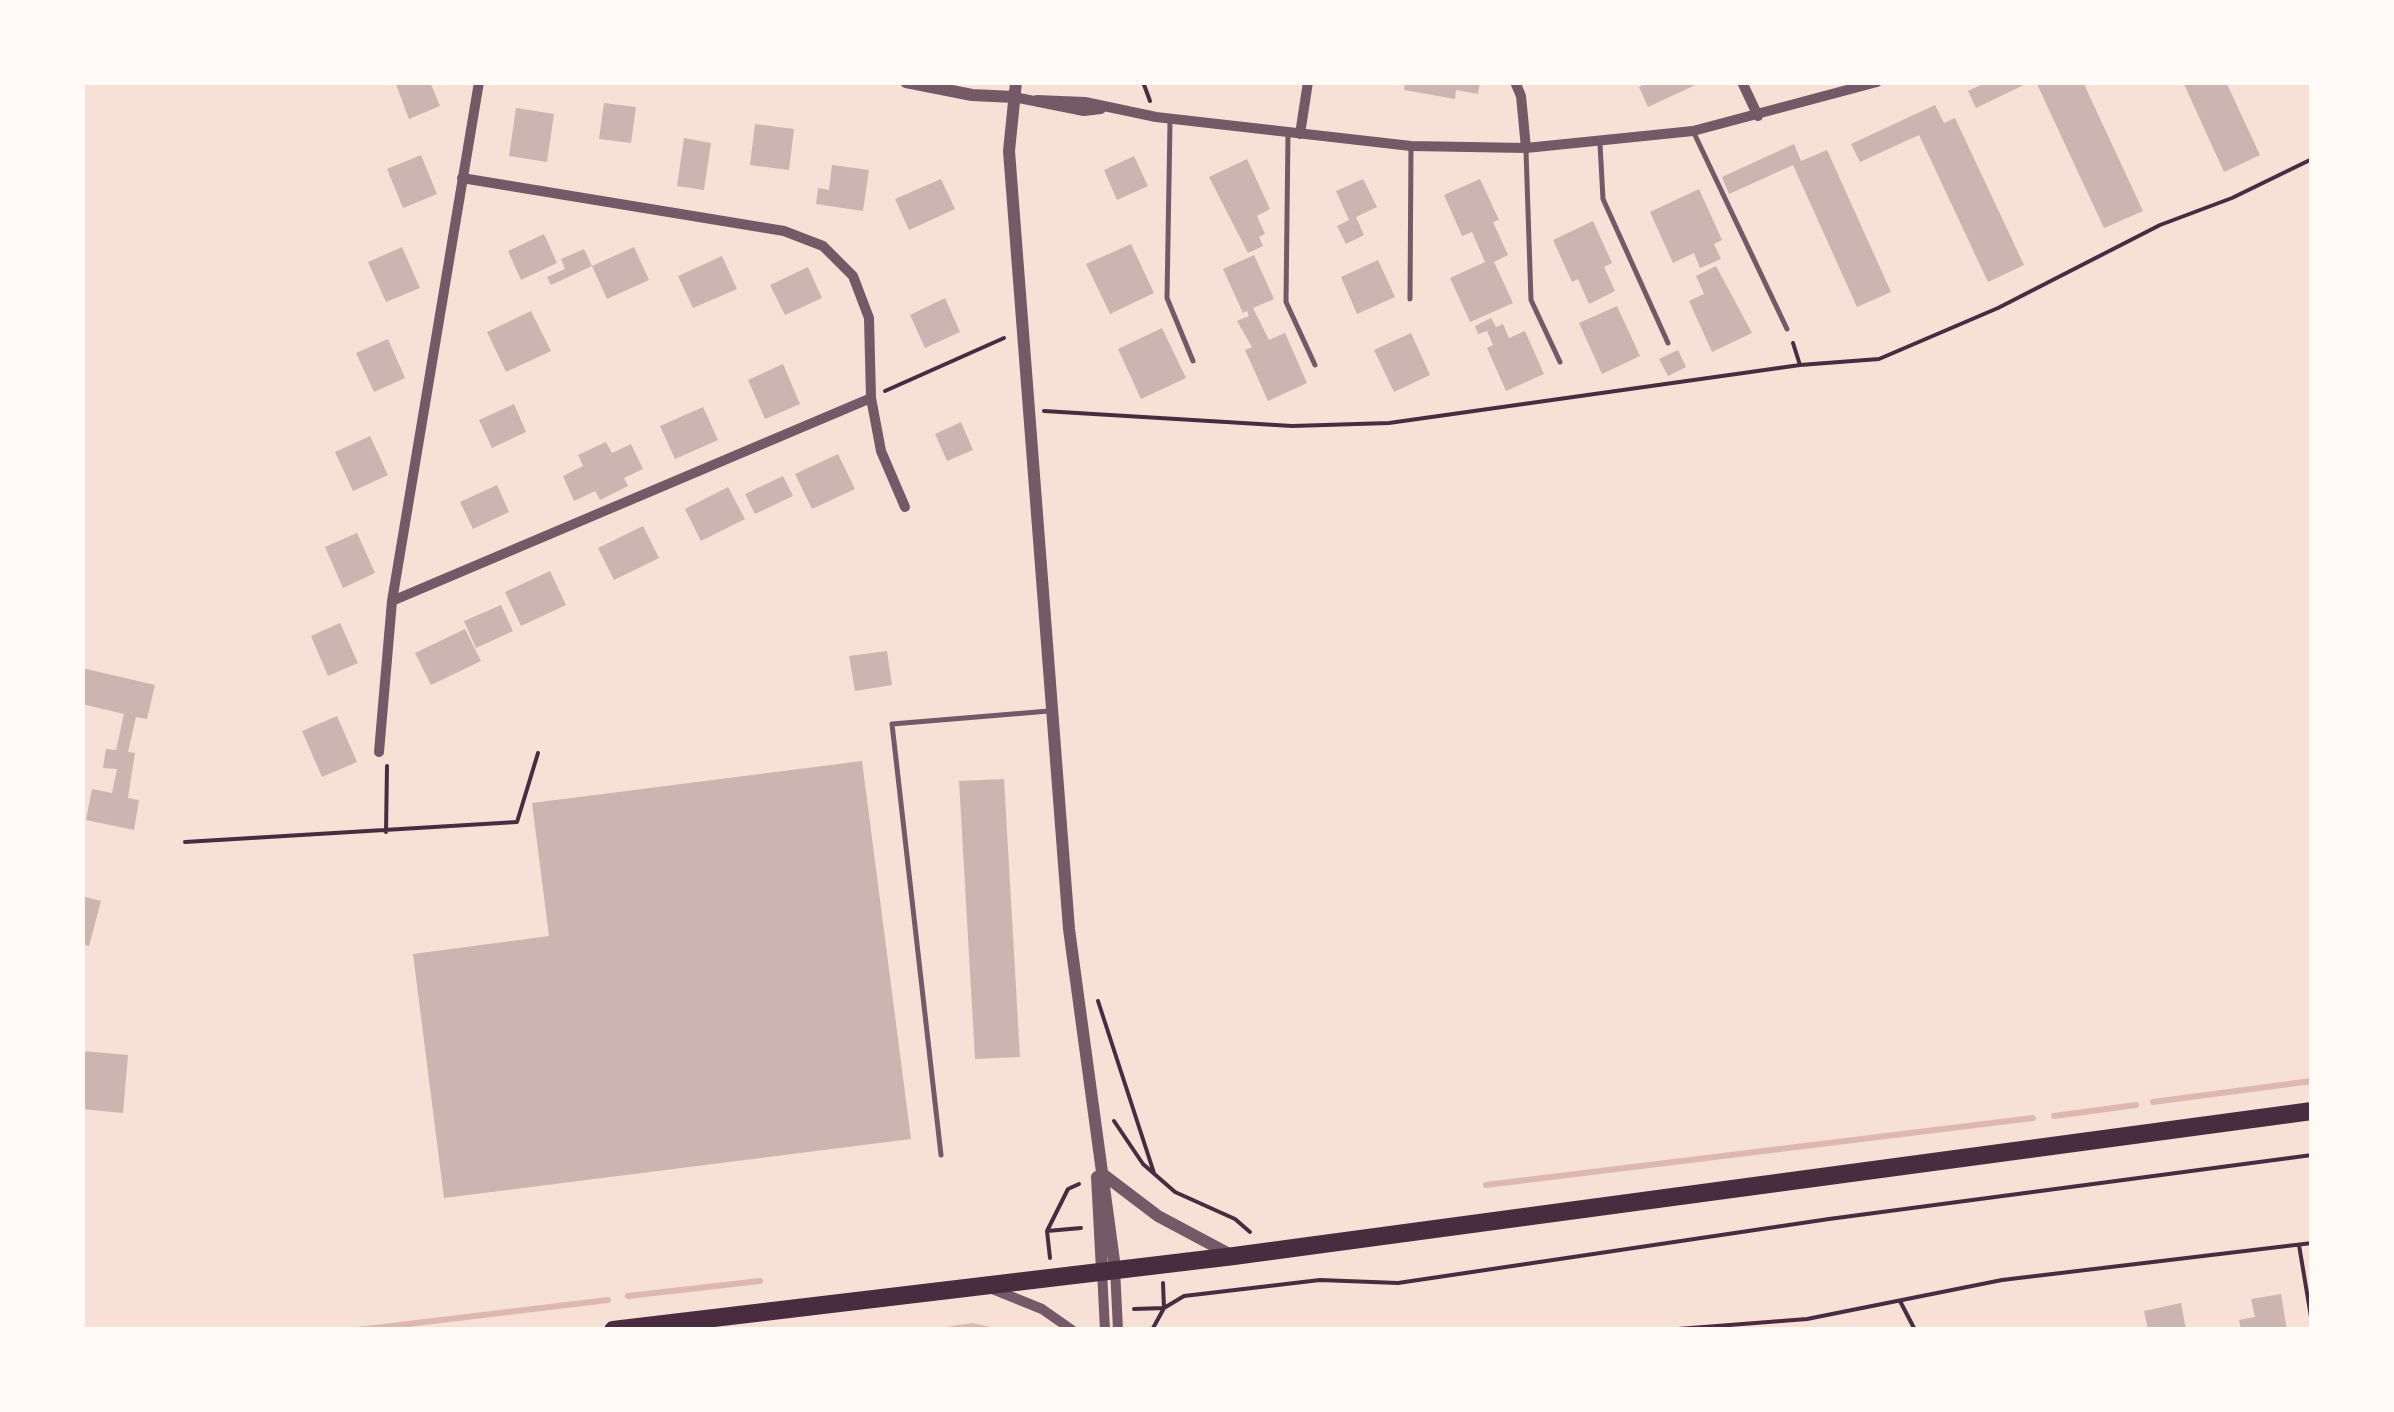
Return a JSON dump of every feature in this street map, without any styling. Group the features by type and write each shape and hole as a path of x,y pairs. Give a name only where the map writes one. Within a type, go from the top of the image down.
{"main road":[{"path":"613,1330 1234,1256 2312,1111"}],"street":[{"path":"379,752 392,601 479,82"},
{"path":"906,82 972,95 1015,90 1036,100 1084,112 1102,109 1412,146 1526,148 1600,144 1693,131 1871,84"},
{"path":"913,84 922,82"},
{"path":"949,82 993,94"},
{"path":"1294,133 1308,82"},
{"path":"1515,82 1522,96 1526,148"},
{"path":"1742,82 1758,116"},
{"path":"1015,90 1010,151 1069,929 1118,1330"},
{"path":"462,178 784,232 822,246 853,276 869,318 871,398 881,451 905,507"},
{"path":"392,601 871,398"},
{"path":"1100,1175 1158,1216 1234,1256"},
{"path":"1106,1330 1108,1269"},
{"path":"980,1284 1042,1309 1072,1330"}],"lane":[{"path":"1170,118 1167,298 1193,361"},
{"path":"1693,131 1787,329"},
{"path":"1294,133 1286,302 1315,365"},
{"path":"1600,144 1603,199 1668,343"},
{"path":"1410,299 1412,146"},
{"path":"1526,148 1531,300 1560,362"},
{"path":"941,1155 892,724 1052,711"}],"path":[{"path":"1029,410 1292,426 1389,423 1800,366 1878,359 1901,352 2160,225 2312,159"},
{"path":"1787,329 1800,366"},
{"path":"871,398 1006,336"},
{"path":"379,752 387,764 386,832"},
{"path":"186,842 516,822 538,753"},
{"path":"1093,986 1154,1173"},
{"path":"1091,1104 1110,1115 1132,1152 1175,1192 1235,1219 1272,1250"},
{"path":"1152,1330 1164,1308 1184,1296 1320,1280 1398,1283 1848,1216 2312,1155"},
{"path":"1047,1231 1068,1190 1100,1175"},
{"path":"1665,1330 1807,1319 2002,1280 2312,1243"},
{"path":"2299,1245 2312,1323"},
{"path":"1900,1301 1915,1330"}],"building":[{"path":"395,82 430,82 440,106 409,119"},
{"path":"1405,82 1480,82 1478,94 1456,90 1455,99 1404,90"},
{"path":"1648,82 1702,82 1648,107 1639,87"},
{"path":"1987,82 2030,82 1976,108 1968,91"},
{"path":"2036,82 2083,82 2143,211 2104,228"},
{"path":"2183,82 2226,82 2260,155 2224,172"},
{"path":"604,103 636,107 631,143 599,139"},
{"path":"1935,105 1944,123 1955,118 2024,265 1988,282 1919,135 1860,162 1851,144"},
{"path":"516,108 554,114 547,162 509,156"},
{"path":"755,124 794,129 789,170 750,165"},
{"path":"684,138 711,143 704,190 677,186"},
{"path":"1794,144 1801,161 1827,150 1891,292 1857,307 1793,165 1729,194 1722,177"},
{"path":"421,155 437,194 403,208 387,169"},
{"path":"1134,156 1148,186 1117,200 1104,170"},
{"path":"1247,159 1270,209 1257,216 1265,234 1259,237 1263,246 1248,253 1209,177"},
{"path":"832,165 869,170 863,211 816,204 818,188 829,190"},
{"path":"941,179 955,209 909,230 895,199"},
{"path":"1363,179 1377,207 1356,217 1364,235 1346,244 1337,226 1349,220 1336,191"},
{"path":"1480,179 1499,220 1493,222 1508,255 1494,262 1513,303 1470,322 1450,278 1485,262 1472,232 1462,236 1444,195"},
{"path":"1699,189 1722,240 1714,244 1721,259 1700,268 1694,253 1673,263 1650,212"},
{"path":"1593,221 1612,263 1604,267 1615,291 1589,304 1578,279 1572,282 1553,240"},
{"path":"544,234 557,263 521,280 508,251"},
{"path":"1131,244 1154,293 1110,314 1086,264"},
{"path":"402,247 420,288 386,302 368,262"},
{"path":"634,247 649,280 607,299 592,266"},
{"path":"584,249 592,266 551,285 547,277 565,269 561,259"},
{"path":"1254,255 1274,299 1253,308 1269,340 1285,333 1307,383 1268,401 1245,350 1252,347 1237,321 1249,316 1247,311 1243,313 1223,269"},
{"path":"722,256 737,289 693,308 678,276"},
{"path":"1378,260 1395,297 1357,314 1341,277"},
{"path":"1716,266 1752,333 1712,352 1689,301 1704,294 1696,276"},
{"path":"808,267 822,298 785,315 770,285"},
{"path":"945,298 960,332 925,348 910,315"},
{"path":"1617,306 1640,356 1602,374 1579,323"},
{"path":"531,311 551,351 506,372 487,332"},
{"path":"1491,318 1496,327 1503,324 1509,338 1525,331 1544,374 1506,391 1487,348 1493,345 1487,331 1478,334 1475,326"},
{"path":"1162,328 1186,378 1141,399 1118,349"},
{"path":"1411,333 1430,375 1394,392 1374,350"},
{"path":"388,339 405,378 374,392 356,353"},
{"path":"1678,350 1686,367 1668,376 1659,359"},
{"path":"783,364 800,404 765,419 748,380"},
{"path":"514,404 526,432 492,448 479,420"},
{"path":"703,407 718,440 675,459 660,426"},
{"path":"961,422 973,450 947,461 935,434"},
{"path":"370,436 388,475 353,491 335,452"},
{"path":"606,442 612,453 631,444 643,469 624,478 628,486 600,500 595,491 574,501 563,476 583,466 578,455"},
{"path":"838,454 855,489 812,509 795,474"},
{"path":"783,476 793,496 755,514 745,494"},
{"path":"497,485 509,512 473,529 460,502"},
{"path":"728,487 745,519 701,541 685,509"},
{"path":"643,526 659,558 614,580 598,548"},
{"path":"357,533 375,573 343,588 325,547"},
{"path":"550,571 566,605 521,626 505,592"},
{"path":"501,605 513,631 476,648 464,621"},
{"path":"340,623 358,663 328,676 311,636"},
{"path":"465,629 481,661 431,685 415,653"},
{"path":"887,651 892,685 855,691 849,656"},
{"path":"82,668 155,685 147,719 136,717 128,752 135,753 128,798 139,800 134,830 86,820 92,789 112,793 117,769 103,768 106,749 116,750 124,714 82,704"},
{"path":"337,716 357,762 322,777 302,731"},
{"path":"862,761 911,1139 444,1198 413,954 549,936 532,803"},
{"path":"1004,779 1020,1057 975,1059 959,781"},
{"path":"82,896 101,901 89,946 82,944"},
{"path":"82,1051 128,1055 123,1113 82,1109"},
{"path":"2281,1294 2287,1330 2241,1330 2239,1320 2255,1317 2251,1299"},
{"path":"2181,1303 2186,1330 2148,1330 2144,1311"}],"waterway":[{"path":"2153,1102 2312,1081"},
{"path":"2054,1116 2136,1105"},
{"path":"1486,1185 2033,1118"},
{"path":"628,1296 760,1281"},
{"path":"358,1330 608,1300"},
{"path":"946,1330 972,1326 990,1330"}]}
